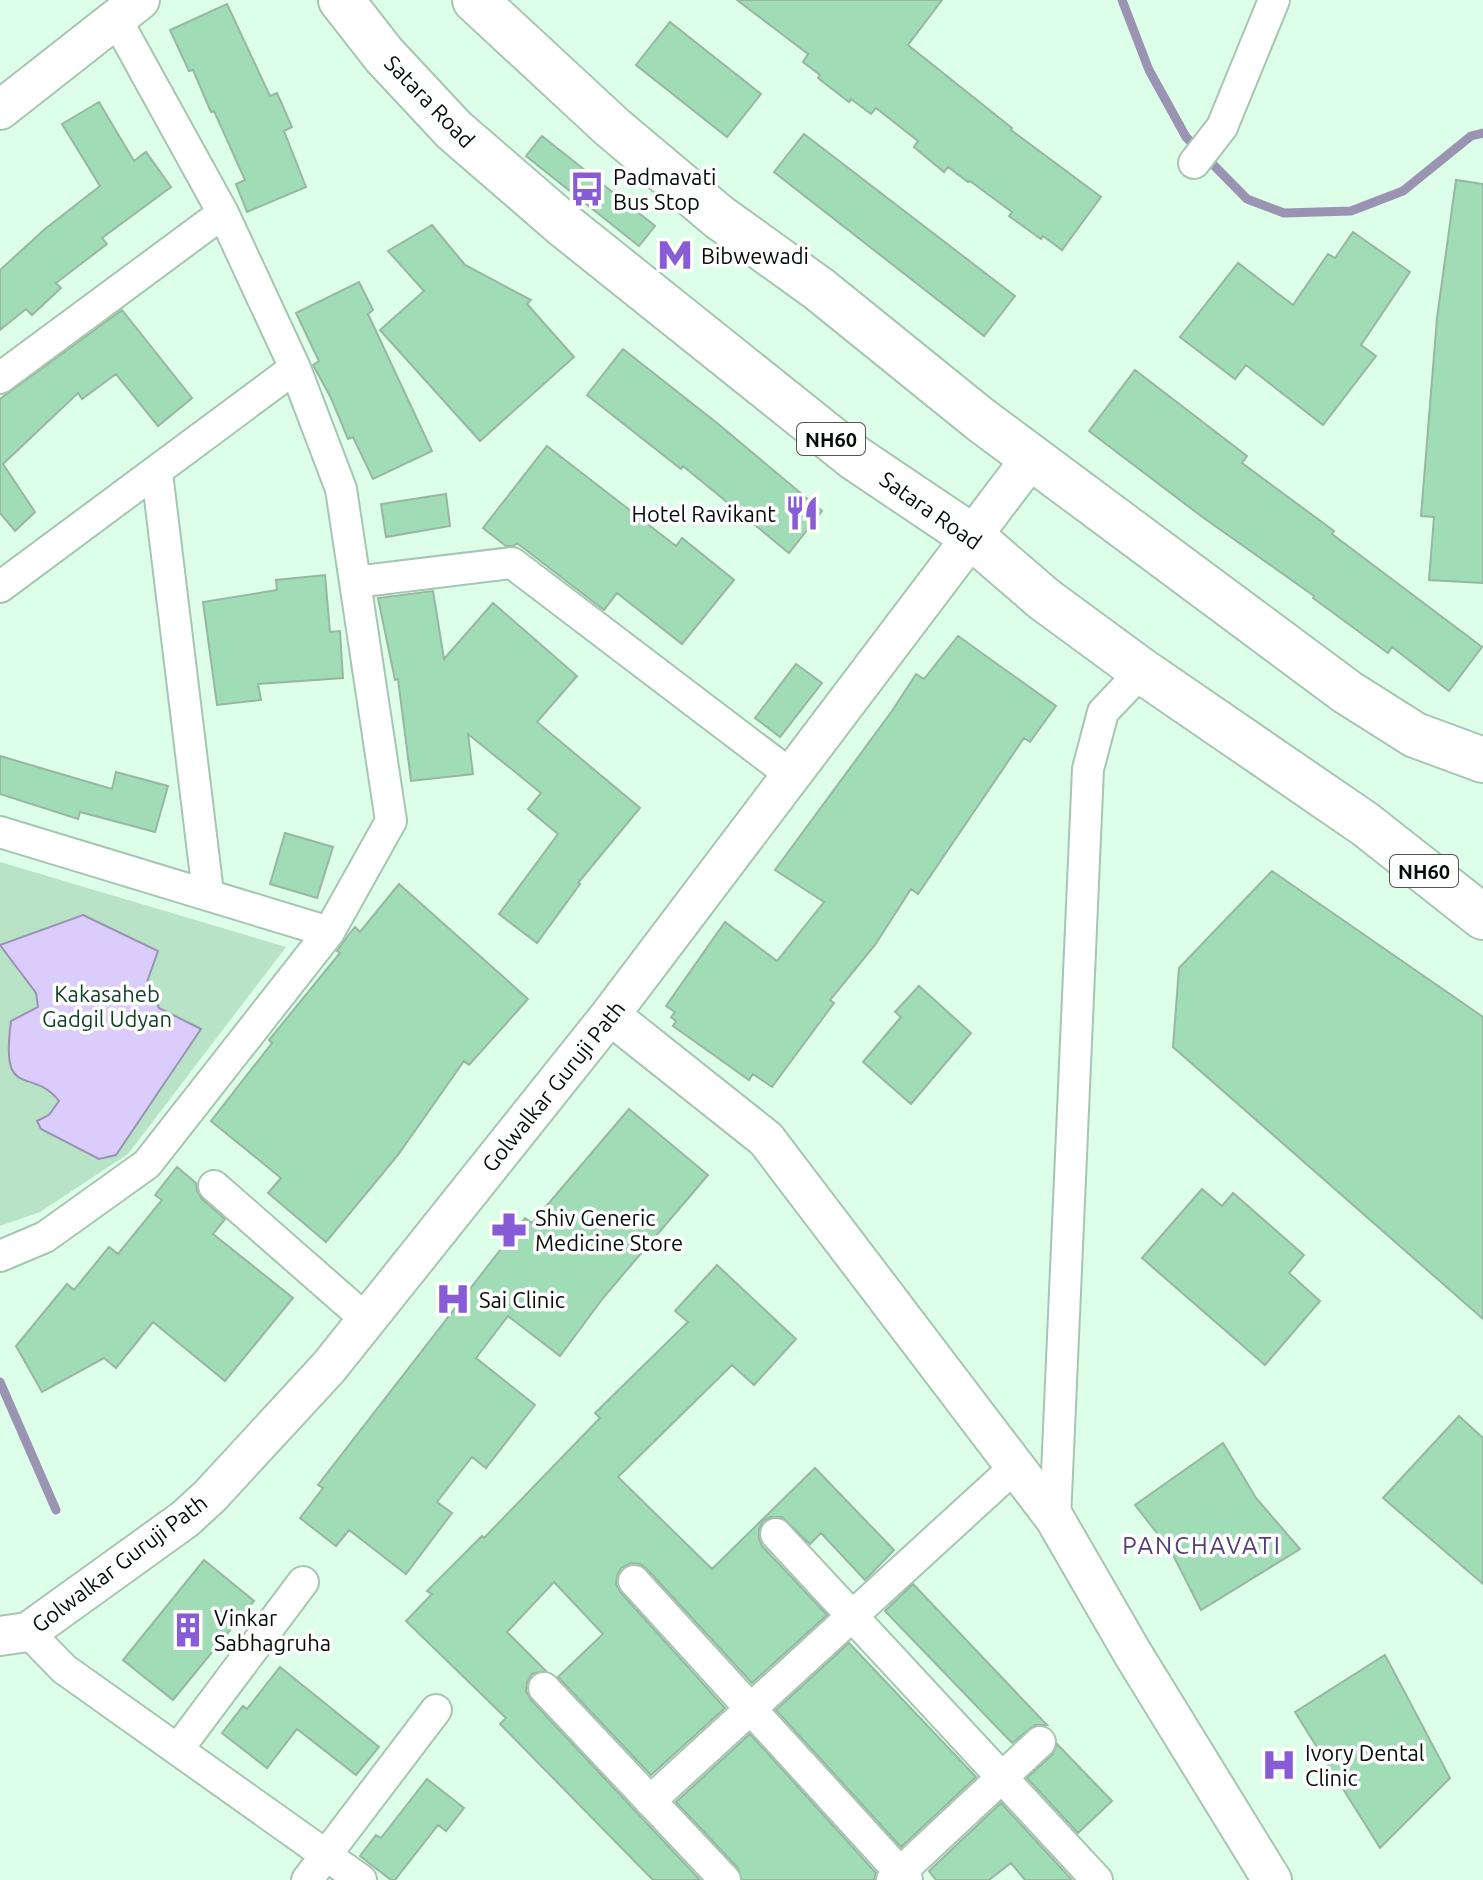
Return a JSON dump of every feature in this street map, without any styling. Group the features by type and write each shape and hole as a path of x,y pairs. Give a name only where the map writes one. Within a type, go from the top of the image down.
{"highway":[{"name":"Satara Road","path":"341,0 384,55 454,130 565,226 855,458 971,536 1044,599 1142,671 1365,824 1483,917"},
{"path":"475,0 612,127 719,217 819,289 981,420 1347,692 1415,735 1483,789"},
{"path":"1415,735 1483,760"},
{"path":"1365,824 1483,885"}],"street":[{"path":"1194,163 1222,127 1274,0"},
{"path":"0,110 128,10 295,368 341,489 391,821 329,932 147,1164 45,1237 0,1256"},
{"path":"0,378 223,213"},
{"path":"0,587 295,368"},
{"name":"Golwalkar Guruji Path","path":"14,1634 185,1519 329,1367 610,1015 1032,457"},
{"path":"157,473 208,893"},
{"path":"355,582 512,563 791,775"},
{"path":"1055,1519 1088,769 1103,712 1142,671"},
{"path":"0,832 329,932"},
{"path":"610,1015 766,1139 1055,1519 1133,1654 1272,1880"},
{"path":"214,1186 368,1321"},
{"path":"650,1801 1015,1467"},
{"path":"776,1534 1097,1880"},
{"path":"634,1581 900,1878 1040,1742"},
{"path":"178,1749 303,1582"},
{"path":"14,1634 361,1880"},
{"path":"544,1688 725,1880"},
{"path":"307,1880 436,1710"}],"green space":[{"name":"Kakasaheb Gadgil Udyan","path":"0,862 286,947 128,1154 40,1212 0,1226"}],"shaded area":[{"path":"83,915 158,951 147,982 159,1008 201,1029 116,1155 99,1159 41,1129 37,1121 49,1115 59,1101 48,1091 14,1073 9,1047 11,1021 38,1007 36,993 0,945"}],"building":[{"path":"737,0 942,0 908,45 1011,130 1101,197 1062,250 1043,236 1041,239 1009,216 1012,212 970,181 948,167 944,172 914,147 918,141 876,108 871,114 851,99 849,102 818,78 820,75 803,62 808,54"},
{"path":"227,4 270,96 277,93 292,127 284,131 306,187 247,212 236,184 245,180 214,111 211,112 193,70 189,71 170,30"},
{"path":"670,22 761,94 727,137 636,65"},
{"path":"99,102 134,161 146,152 171,187 102,238 107,244 56,283 61,288 32,315 26,309 0,330 0,270 45,229 100,186 62,124"},
{"path":"804,134 1015,296 984,336 774,172"},
{"path":"542,136 655,226 639,246 526,156"},
{"path":"1456,180 1483,184 1483,583 1429,580 1434,517 1421,516 1437,318"},
{"path":"432,225 465,265 531,300 527,304 574,357 480,441 380,330 424,291 388,251"},
{"path":"1353,232 1410,272 1361,345 1376,356 1323,425 1246,365 1235,379 1180,337 1238,263 1293,305 1328,254 1335,258"},
{"path":"359,282 373,310 368,314 432,451 373,479 353,437 348,439 313,365 319,361 296,313"},
{"path":"122,310 192,398 158,426 116,374 82,399 78,393 3,464 35,512 15,531 0,513 0,399"},
{"path":"623,349 822,511 789,553 683,466 681,469 587,395"},
{"path":"1135,370 1247,456 1242,463 1482,647 1449,691 1392,647 1388,653 1089,431"},
{"path":"547,446 676,546 682,538 734,580 682,644 617,593 604,610 517,543 506,546 483,528"},
{"path":"446,494 450,526 386,537 381,504"},
{"path":"325,575 330,632 340,631 343,678 258,684 261,700 217,705 203,602 277,590 276,580"},
{"path":"433,591 444,659 493,603 577,676 537,722 640,808 578,883 537,943 499,914 558,834 528,809 541,793 468,734 473,774 411,781 398,679 395,680 378,598"},
{"path":"958,636 1056,706 1030,742 1024,738 918,894 911,889 875,945 830,1000 834,1003 772,1087 753,1074 749,1080 673,1026 676,1021 671,1017 675,1012 666,1006 725,922 777,961 824,902 775,870 916,674 924,679"},
{"path":"796,664 822,683 780,737 755,718"},
{"path":"0,756 112,789 116,772 168,786 155,832 80,812 78,819 0,794"},
{"path":"285,833 333,847 317,898 270,884"},
{"path":"1272,871 1483,1017 1483,1319 1173,1047 1179,968"},
{"path":"399,884 528,999 469,1065 464,1061 398,1155 326,1242 268,1193 281,1178 211,1121 272,1043 269,1040 340,953 337,951 347,937 355,927 360,932"},
{"path":"919,986 971,1033 911,1104 863,1062 901,1017 895,1012"},
{"path":"629,1109 708,1175 603,1298 560,1356 508,1316 476,1358 535,1405 486,1468 472,1457 437,1502 452,1513 406,1574 349,1530 336,1546 300,1518 323,1488 318,1485 525,1218 532,1223"},
{"path":"177,1167 196,1183 202,1199 225,1219 213,1234 293,1298 225,1381 153,1322 116,1368 104,1358 42,1392 16,1346 67,1284 74,1290 109,1247 118,1254 162,1200 155,1195"},
{"path":"1202,1189 1222,1206 1233,1193 1304,1255 1289,1273 1320,1301 1265,1365 1142,1258"},
{"path":"717,1265 796,1339 754,1385 732,1365 618,1477 712,1569 815,1468 894,1550 865,1580 821,1533 810,1544 782,1517 763,1521 759,1529 762,1546 827,1615 752,1683 647,1569 631,1563 621,1568 616,1584 621,1593 725,1708 651,1775 558,1677 603,1634 554,1582 507,1632 546,1671 532,1674 527,1682 526,1691 531,1700 700,1880 653,1880 500,1724 506,1718 406,1621 432,1594 427,1591 482,1536 484,1538 600,1418 595,1413 688,1322 675,1311"},
{"path":"1459,1416 1483,1438 1483,1584 1383,1498"},
{"path":"1223,1443 1256,1498 1300,1549 1201,1610 1171,1551 1135,1505"},
{"name":"Vinkar Sabhagruha","path":"204,1560 254,1601 173,1700 123,1660"},
{"path":"913,1584 1047,1725 1035,1725 1012,1743 885,1611"},
{"path":"849,1643 976,1777 901,1847 776,1710"},
{"path":"1385,1655 1450,1778 1380,1848 1295,1712"},
{"path":"280,1667 379,1747 356,1775 297,1729 267,1768 222,1733 243,1706 247,1709"},
{"path":"750,1734 876,1873 874,1880 742,1880 738,1868 676,1802"},
{"path":"1057,1744 1112,1801 1078,1833 1027,1778 1052,1755"},
{"path":"427,1779 464,1808 446,1831 438,1825 395,1880 391,1880 360,1856 376,1835 381,1838"},
{"path":"1001,1803 1072,1880 1025,1880 1011,1863 989,1880 936,1880 929,1871"}],"waterway":[{"path":"1122,0 1149,70 1186,137 1247,199 1284,213 1351,211 1403,191 1471,136 1483,133"},
{"path":"0,1382 56,1510"}],"place":[{"name":"Padmavati Bus Stop","path":"587,189"},
{"name":"Bibwewadi","path":"675,255"},
{"name":"Hotel Ravikant","path":"802,513"},
{"name":"Shiv Generic Medicine Store","path":"509,1230"},
{"name":"Sai Clinic","path":"453,1299"},
{"name":"Vinkar Sabhagruha","path":"188,1630"},
{"name":"Ivory Dental Clinic","path":"1279,1765"}],"district":[{"name":"PANCHAVATI","path":"1202,1545"}]}
